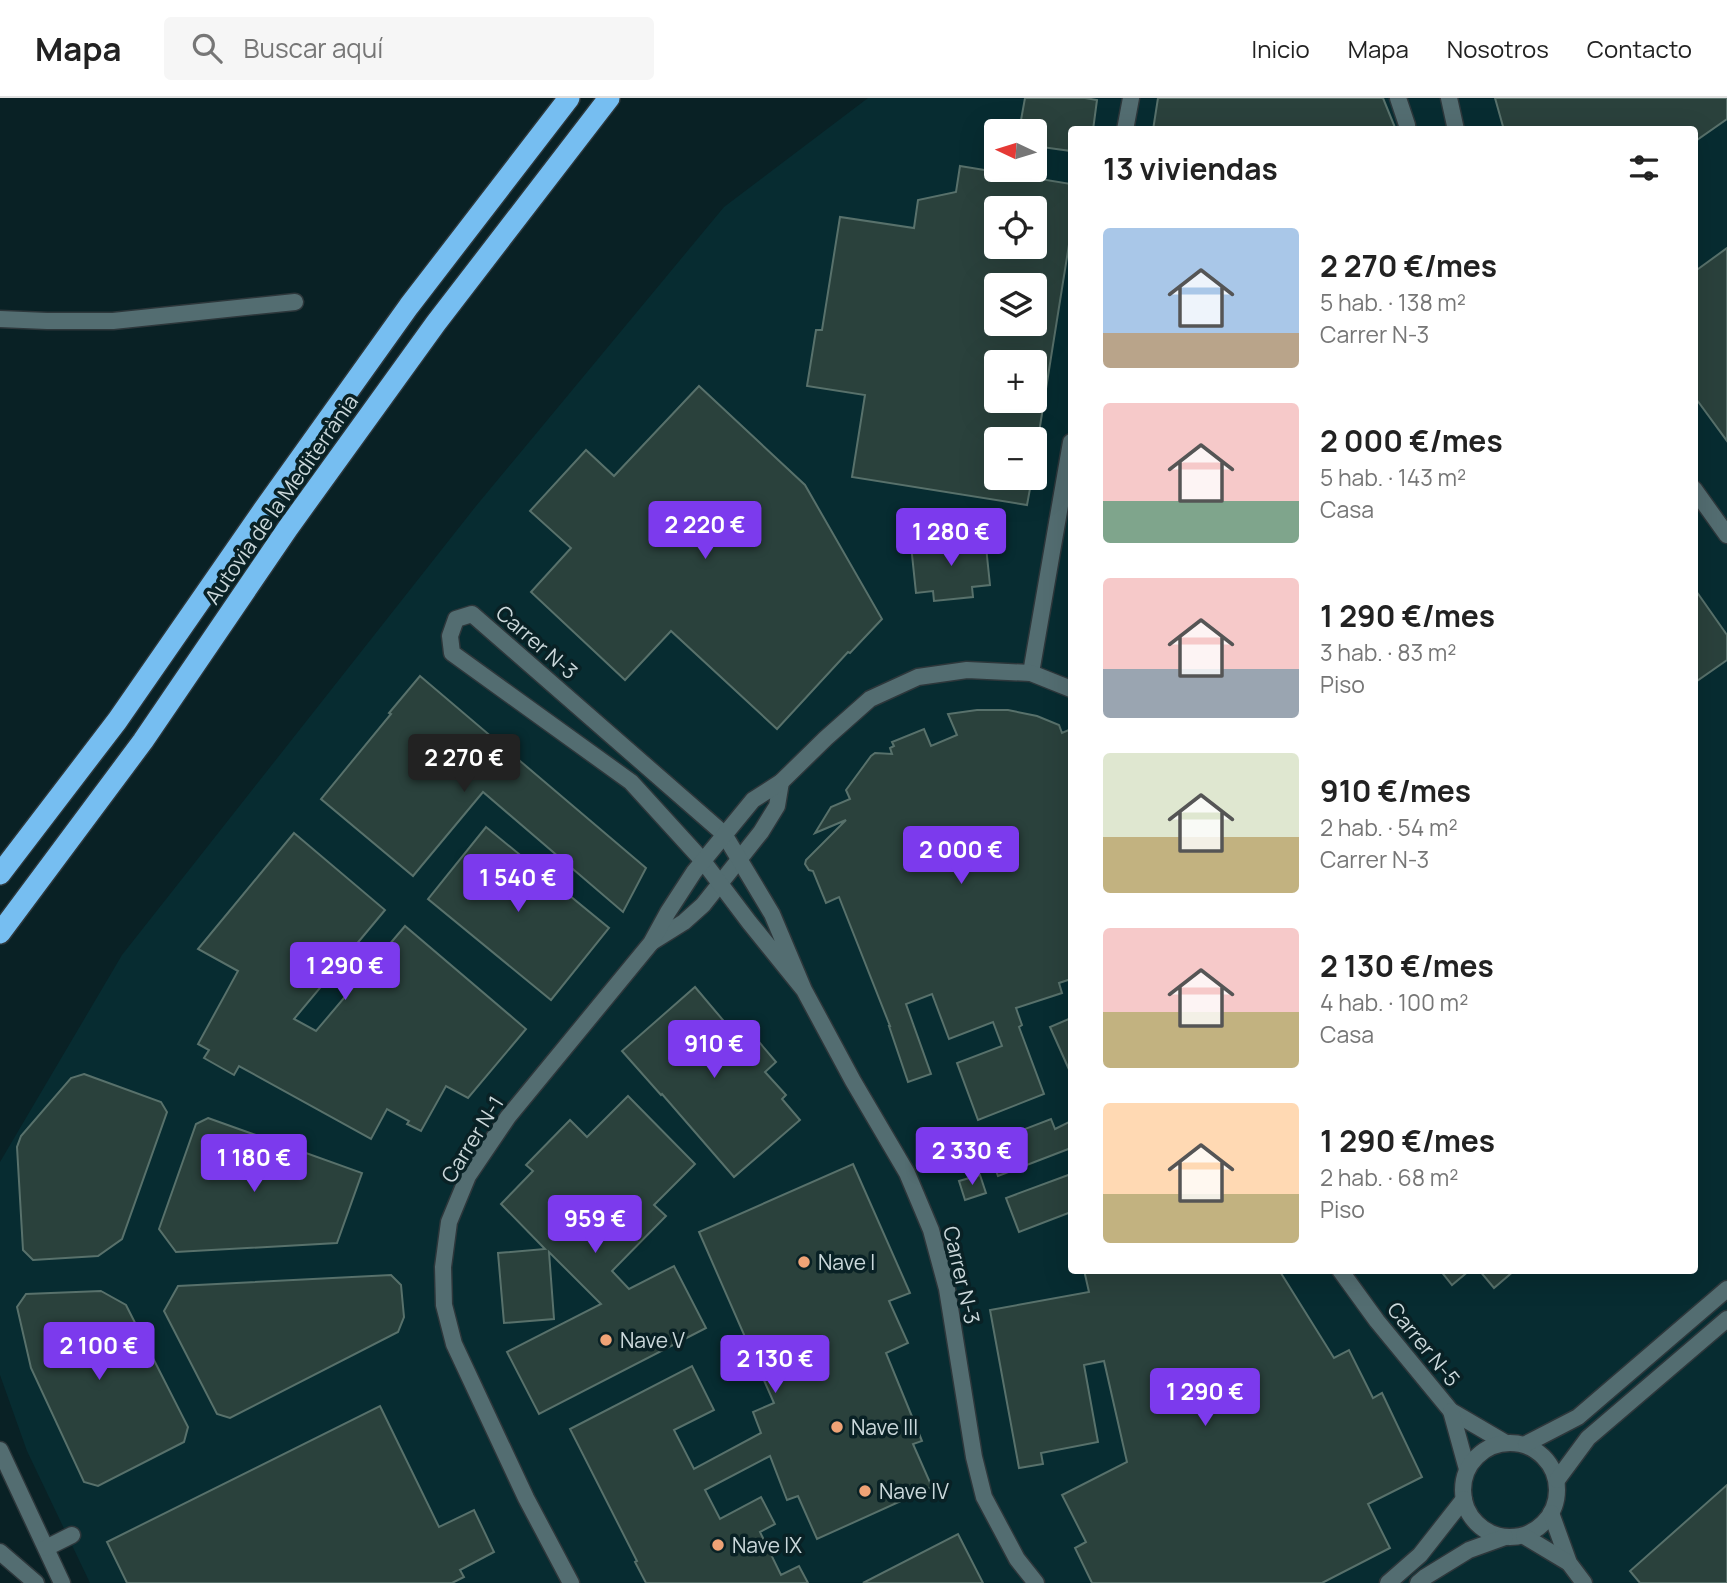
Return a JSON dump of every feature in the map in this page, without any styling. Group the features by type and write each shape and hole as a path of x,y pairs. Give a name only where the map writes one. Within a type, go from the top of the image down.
{"highway":[{"name":"Autovia de la Mediterrània","path":"0,874 117,721 409,306 569,98"},
{"name":"Autovia de la Mediterrània","path":"0,933 143,741 288,528 436,323 609,98"}],"street":[{"path":"1126,126 1131,98"},
{"path":"1398,98 1407,126"},
{"path":"1449,98 1455,126"},
{"path":"0,318 113,321 295,302"},
{"path":"1031,673 1068,459"},
{"path":"1698,495 1727,535"},
{"name":"Carrer N-3","path":"804,990 703,861 631,782 452,653 450,636 456,619 472,614 724,834 772,914 804,990 907,1173 931,1230 947,1289 974,1457 984,1497 1017,1559 1036,1583"},
{"path":"781,782 870,699 918,677 967,670 1031,673 1068,688"},
{"name":"Carrer N-1","path":"571,1583 526,1498 454,1344 444,1305 443,1267 449,1222 468,1176 508,1117 651,943 694,872 724,834 753,800 781,782"},
{"name":"Carrer N-1","path":"651,943 684,922 703,905 761,832 777,806 781,782"},
{"name":"Carrer N-5","path":"1343,1274 1377,1321 1451,1410"},
{"path":"1526,1444 1578,1417 1727,1289"},
{"path":"1557,1480 1588,1438 1727,1319"},
{"path":"1451,1410 1504,1442"},
{"path":"1451,1410 1467,1469"},
{"path":"1418,1583 1469,1549 1538,1529 1551,1513 1556,1502 1557,1480 1552,1465 1540,1452 1526,1444 1504,1442 1487,1447 1472,1461 1462,1485 1465,1505 1476,1524 1493,1534 1505,1537"},
{"path":"0,1450 62,1583"},
{"path":"1388,1583 1420,1555 1464,1499"},
{"path":"1551,1513 1569,1563 1584,1583"},
{"path":"46,1548 72,1535"},
{"path":"1524,1535 1569,1563"},
{"path":"0,1552 36,1583"}],"shaded area":[{"path":"868,98 1727,98 1727,1583 90,1583 27,1451 0,1375 0,1162 122,955 476,506 724,207"}],"building":[{"path":"1025,98 1097,100 1094,126 1068,126 1068,151 1047,148 1047,119 1021,119"},
{"path":"1158,98 1383,98 1394,126 1154,126"},
{"path":"1495,98 1727,98 1727,119 1698,139 1698,126 1503,126"},
{"path":"960,166 984,170 984,182 1047,180 1068,184 1068,251 1047,383 1047,350 984,350 984,413 1042,413 1040,427 984,427 984,490 1030,490 1027,505 852,477 865,395 807,386 816,330 822,330 840,217 914,228 918,200 956,192"},
{"path":"1727,248 1727,441 1698,401 1698,269"},
{"path":"699,386 805,485 882,619 777,729 671,631 625,680 531,592 571,548 530,511 586,450 614,476"},
{"path":"985,537 990,585 972,587 973,597 934,601 933,591 916,593 911,545"},
{"path":"1698,594 1727,635 1727,660 1698,680"},
{"path":"420,676 646,868 623,912 483,792 413,876 321,799"},
{"path":"1008,710 1037,716 1059,725 1062,733 1068,730 1068,980 1059,983 1062,993 1016,1008 1022,1025 1019,1027 1044,1094 978,1120 957,1063 1002,1046 993,1022 949,1039 932,994 906,1004 931,1074 908,1082 890,1026 839,897 826,903 813,871 805,864 846,820 815,833 831,807 850,799 846,790 871,756 875,753 892,754 892,742 924,729 931,746 957,735 948,714"},
{"path":"486,827 609,928 551,1000 428,899"},
{"path":"294,833 385,910 294,1019 316,1031 405,926 526,1029 468,1098 446,1086 421,1131 387,1109 371,1139 239,1066 234,1075 204,1058 209,1050 198,1044 238,971 198,949"},
{"path":"695,987 733,1032 743,1023 776,1062 765,1072 786,1095 782,1099 800,1120 734,1177 622,1051"},
{"path":"1068,1019 1068,1067 1050,1027"},
{"path":"84,1074 161,1102 167,1112 122,1239 98,1256 33,1260 23,1250 17,1147 21,1136 71,1078"},
{"path":"628,1096 695,1164 654,1205 666,1216 612,1271 629,1289 674,1266 706,1328 539,1414 507,1352 601,1304 549,1252 554,1319 504,1323 498,1253 545,1249 501,1204 533,1171 526,1165 570,1120 587,1137"},
{"path":"208,1118 362,1173 337,1243 176,1252 159,1229 196,1124"},
{"path":"1051,1119 1055,1129 1068,1122 1068,1149 998,1176 986,1144"},
{"path":"853,1164 910,1293 889,1301 908,1343 886,1353 922,1441 913,1444 932,1487 817,1539 798,1496 787,1500 770,1456 705,1490 720,1519 761,1497 775,1524 760,1532 781,1575 799,1566 808,1583 646,1583 570,1429 692,1366 714,1410 674,1430 694,1469 761,1433 753,1412 774,1403 699,1232"},
{"path":"980,1175 986,1193 965,1200 959,1181"},
{"path":"1068,1175 1068,1213 1019,1232 1006,1198"},
{"path":"1085,1274 1282,1274 1334,1358 1349,1350 1373,1398 1382,1393 1422,1477 1368,1504 1390,1548 1322,1583 1092,1583 1075,1548 1086,1542 1062,1495 1127,1462 1104,1361 1084,1365 1098,1442 1041,1453 1043,1464 1019,1468 990,1310 1089,1292"},
{"path":"1443,1274 1465,1274 1452,1285"},
{"path":"1482,1274 1510,1274 1494,1288"},
{"path":"391,1275 401,1285 404,1317 398,1332 230,1418 217,1414 164,1311 178,1286"},
{"path":"101,1291 126,1305 188,1427 184,1442 98,1486 84,1482 31,1368 17,1307 26,1294"},
{"path":"380,1406 439,1527 474,1510 494,1552 460,1570 464,1577 452,1583 127,1583 107,1542"},
{"path":"1727,1485 1727,1583 1640,1583 1630,1571"},
{"path":"958,1534 983,1583 863,1583"}],"place":[{"name":"Nave I","path":"804,1262"},
{"name":"Nave V","path":"606,1340"},
{"name":"Nave III","path":"837,1427"},
{"name":"Nave IV","path":"865,1491"},
{"name":"Nave IX","path":"718,1545"}]}
